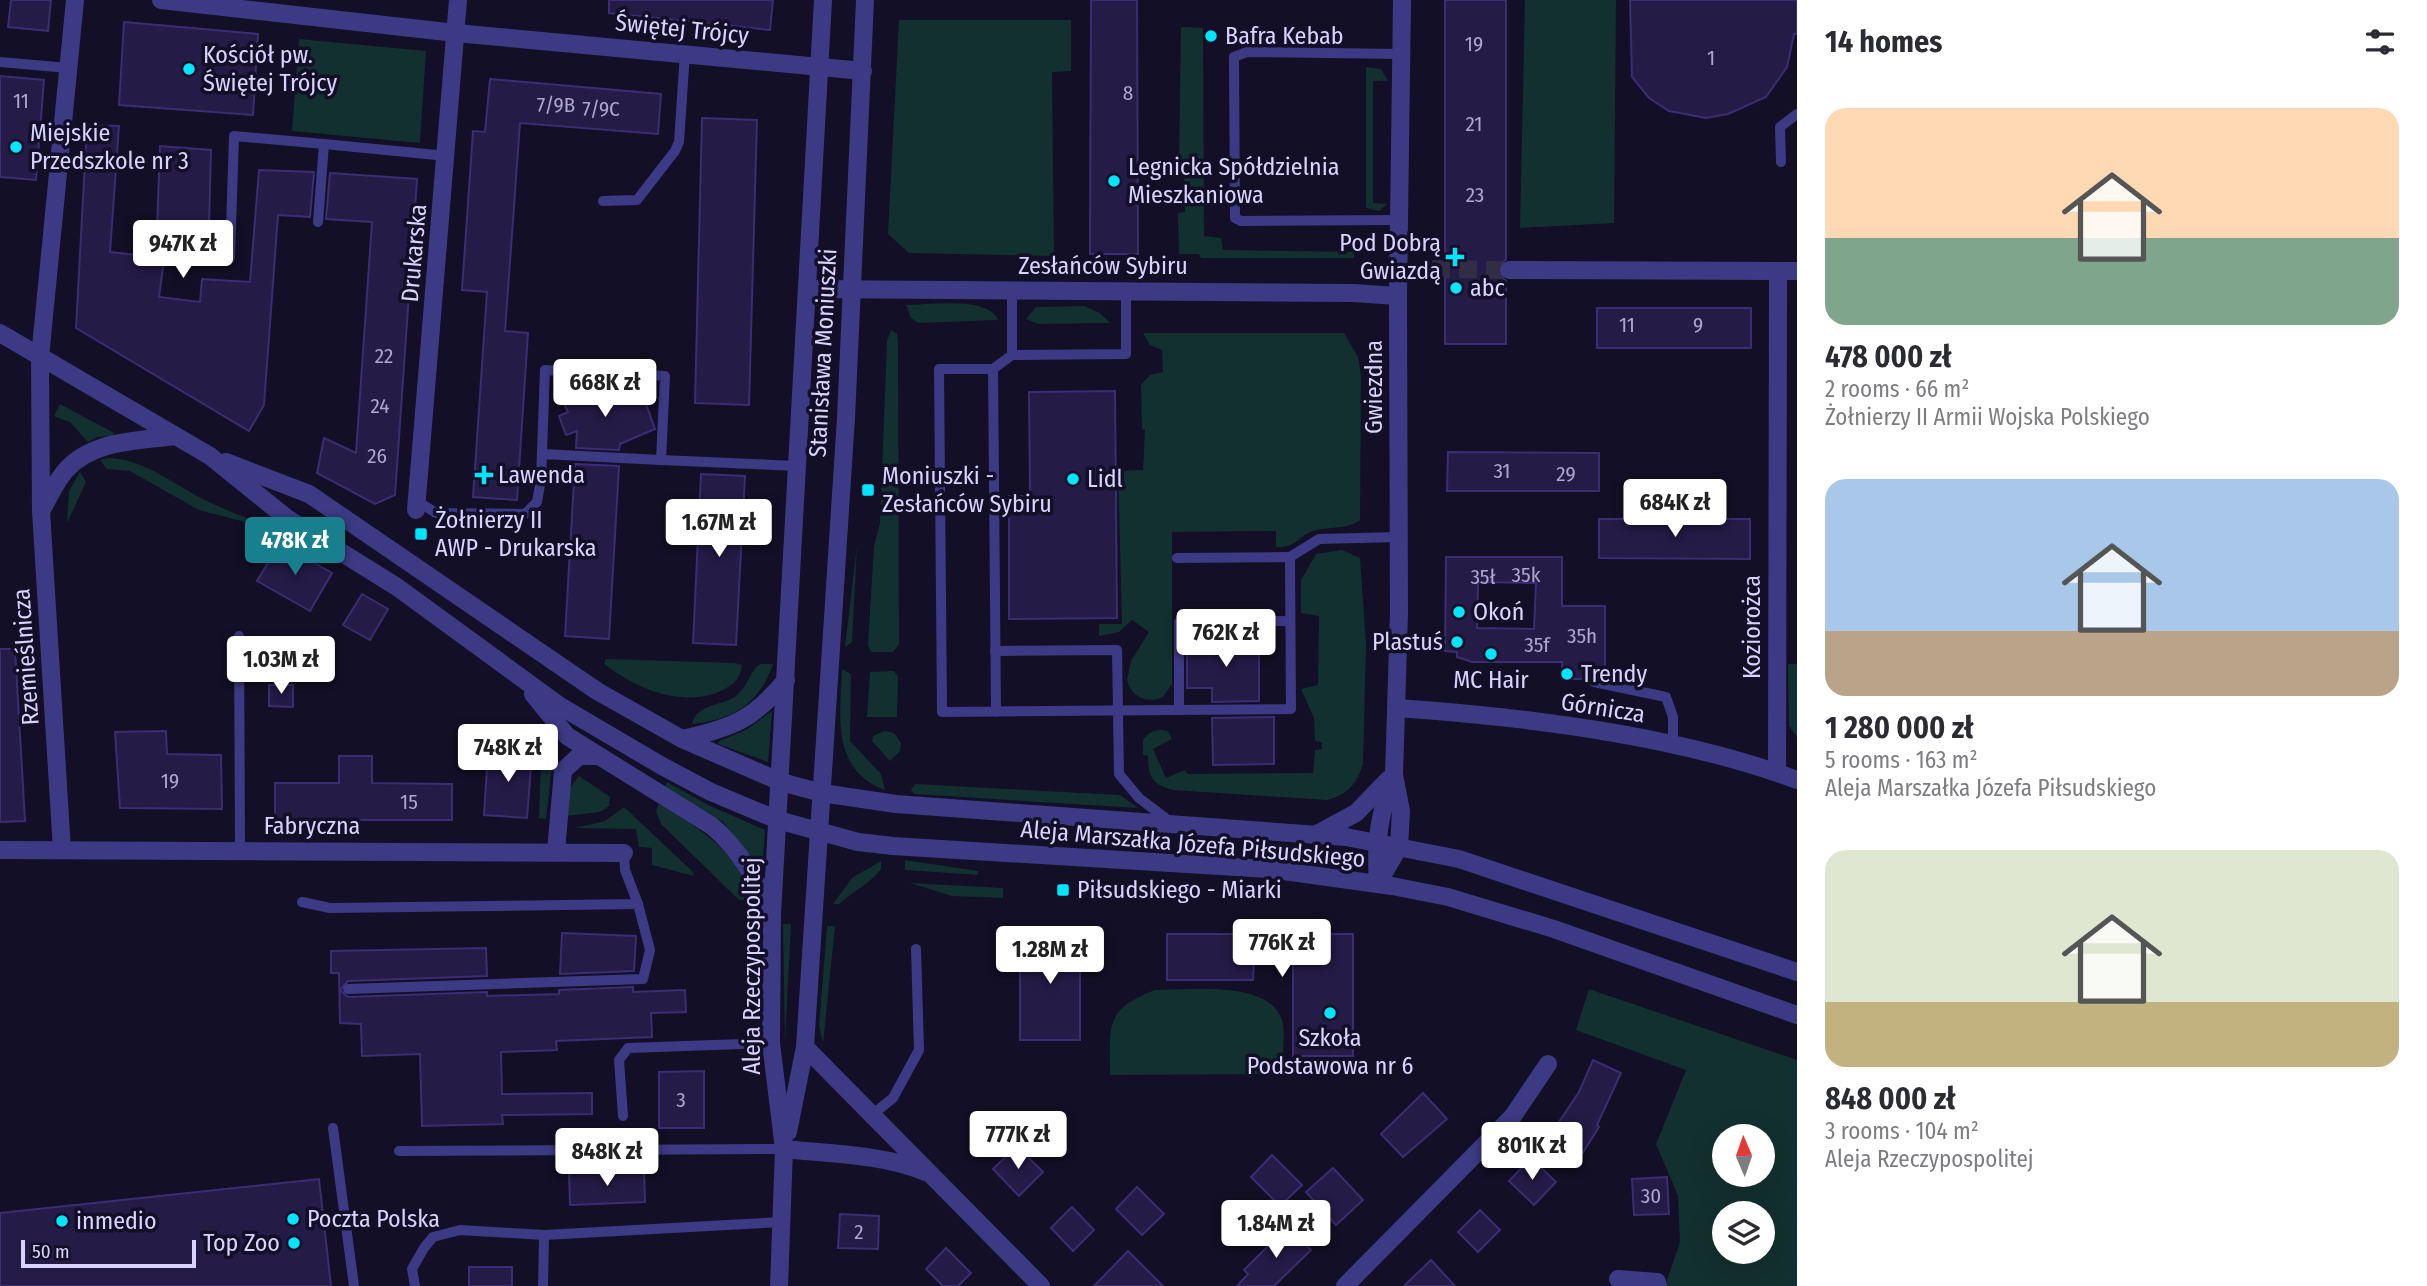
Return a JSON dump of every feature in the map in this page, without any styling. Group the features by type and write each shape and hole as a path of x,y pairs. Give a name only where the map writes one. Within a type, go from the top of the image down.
{"street":[{"name":"Rzemieślnicza","path":"62,850 41,511 40,357 75,0"},
{"name":"Świętej Trójcy","path":"161,0 456,33 863,71"},
{"name":"Drukarska","path":"417,505 458,0"},
{"name":"Stanisława Moniuszki","path":"781,782 823,0"},
{"name":"Stanisława Moniuszki","path":"822,793 846,418 865,0"},
{"name":"Gwiezdna","path":"1378,883 1399,847 1401,811 1394,775 1399,537 1398,296 1402,0"},
{"path":"1509,270 1797,271"},
{"name":"Koziorożca","path":"1777,772 1779,271"},
{"name":"Zesłańców Sybiru","path":"807,289 1398,296"},
{"path":"0,333 210,456 288,519 397,587 521,678 567,736 712,826 738,851 772,914"},
{"path":"41,511 64,471 82,455 115,445 175,436"},
{"name":"Aleja Marszałka Józefa Piłsudskiego","path":"210,456 309,494 597,691 682,739 781,782 822,793 896,804 1317,834 1375,842 1472,863 1797,972"},
{"name":"Aleja Marszałka Józefa Piłsudskiego","path":"521,678 560,706 711,792 778,820 819,832 893,846 1268,869 1378,883 1448,897 1541,925 1797,1015"},
{"path":"682,739 715,732 744,721 766,705 786,680"},
{"name":"Górnicza","path":"1397,708 1540,723 1673,745 1777,772 1797,780"},
{"path":"556,851 563,771 579,756 596,756"},
{"name":"Gwiezdna","path":"1378,883 1375,842 1381,808 1394,775"},
{"path":"1317,834 1356,813 1394,775"},
{"name":"Aleja Rzeczypospolitej","path":"779,1286 784,1149 771,1043 772,914 781,782"},
{"name":"Aleja Rzeczypospolitej","path":"784,1149 805,1047 822,793"},
{"name":"Fabryczna","path":"0,850 624,853"},
{"path":"805,1047 1041,1286"},
{"path":"1345,1286 1513,1116 1548,1064"},
{"path":"784,1149 871,1156 902,1162 933,1174"},
{"path":"1618,1279 1657,1282 1658,1286"}],"lane":[{"path":"1399,220 1241,221 1235,218 1234,57 1247,52 1402,54"},
{"path":"603,201 637,200 675,151 679,142 685,53"},
{"path":"0,62 68,68"},
{"path":"1780,162 1780,127 1797,114"},
{"path":"230,258 234,136 447,156"},
{"path":"318,222 324,144"},
{"path":"1012,290 1012,355"},
{"path":"1126,291 1126,354 1012,355 993,369 939,369 942,712 1291,709 1290,557"},
{"path":"993,369 996,712"},
{"path":"417,505 436,513 525,514 537,502 545,370 666,376 661,460"},
{"path":"542,454 798,466"},
{"path":"1177,558 1290,557 1319,539 1399,537"},
{"path":"1180,710 1179,622 1290,621"},
{"path":"239,636 240,850"},
{"path":"995,651 1117,650 1121,779 1139,798 1173,823"},
{"path":"1594,682 1666,697 1673,717 1673,745"},
{"path":"348,989 643,979 650,950 638,904 625,870 624,853"},
{"path":"302,902 330,908 638,904"},
{"path":"873,1114 893,1098 919,1050 916,948"},
{"path":"622,1116 619,1060 628,1048 771,1043"},
{"path":"333,1128 354,1286"},
{"path":"399,1151 784,1149"},
{"path":"415,1286 412,1269 433,1237 460,1230 544,1235 782,1222"},
{"path":"543,1286 544,1235"}],"green space":[{"path":"1525,0 1616,0 1614,223 1520,228"},
{"path":"899,20 1071,20 1071,71 1052,72 1054,256 909,253 888,234"},
{"path":"1181,27 1203,28 1204,236 1221,238 1223,250 1354,252 1354,258 1201,258 1199,254 1179,254 1178,213 1185,212 1184,163 1179,163"},
{"path":"299,39 426,51 420,143 292,131"},
{"path":"1366,67 1381,69 1388,81 1373,81 1373,203 1387,204 1379,211 1366,208"},
{"path":"906,305 971,305 992,312 998,320 918,323 911,318"},
{"path":"1084,306 1100,313 1110,323 1038,324 1026,319 1036,307"},
{"path":"891,330 897,334 898,343 899,644 893,652 871,652 868,645 874,546 880,523 887,341"},
{"path":"1143,333 1344,333 1358,357 1361,375 1360,520 1344,527 1311,532 1284,547 1276,547 1276,531 1172,532 1172,684 1163,697 1151,700 1136,695 1127,680 1131,661 1149,632 1132,620 1119,632 1099,636 1099,624 1122,624 1118,471 1143,470 1145,430 1142,429 1141,385 1150,375 1163,372 1162,350 1150,345"},
{"path":"60,404 114,433 113,436 97,437 88,442 70,422 54,416"},
{"path":"108,458 148,468 198,497 276,530 199,510 130,471 107,469 100,460"},
{"path":"80,472 86,482 67,523 69,491"},
{"path":"857,546 852,642 845,647"},
{"path":"1342,550 1360,558 1366,644 1363,764 1354,783 1346,792 1327,800 1173,790 1156,782 1150,774 1148,756 1143,755 1143,741 1150,733 1161,730 1168,731 1172,739 1153,749 1166,778 1185,770 1188,774 1313,773 1315,750 1322,749 1322,742 1315,741 1314,718 1301,689 1318,685 1319,616 1301,613 1301,580 1316,554"},
{"path":"606,659 742,665 738,677 723,690 708,695 676,697 661,694 631,681 604,664"},
{"path":"761,664 773,664 760,690 743,708 720,719 692,724 698,713 738,694"},
{"path":"1788,664 1797,664 1797,737 1789,726"},
{"path":"842,669 851,674 850,741 881,774 885,790 868,781 855,769 847,755 840,723"},
{"path":"894,671 898,677 897,717 867,717 870,672"},
{"path":"772,711 768,762 718,744 719,741 746,730"},
{"path":"884,731 894,733 901,743 900,751 890,761 872,741 873,736"},
{"path":"549,755 557,763 551,773 546,819 539,818 541,758"},
{"path":"579,776 610,797 609,806 600,812 566,816 569,789"},
{"path":"667,782 708,805 765,830 762,870 723,822 665,787"},
{"path":"915,784 1120,795 1138,808 914,794 911,790"},
{"path":"659,804 703,832 729,856 747,885 751,901 739,900 661,824 656,811"},
{"path":"624,807 693,872 694,876 652,865 652,848 639,847 636,829 575,828 605,821"},
{"path":"905,860 978,871 978,875 905,870"},
{"path":"881,861 881,869 872,879 839,904 833,904 852,878"},
{"path":"910,883 1003,888 1003,898 952,896"},
{"path":"783,924 791,924 785,1040"},
{"path":"827,926 835,926 823,1043 819,1026"},
{"path":"1589,989 1797,1060 1797,1286 1665,1286 1680,1242 1678,1196 1656,1144 1686,1070 1576,1030"},
{"path":"1155,990 1228,990 1248,993 1264,1000 1276,1010 1283,1024 1282,1074 1110,1075 1113,1021 1126,1005"}],"building":[{"path":"11,0 51,0 48,31 8,27"},
{"path":"609,0 773,0 770,30 609,13"},
{"name":"Legnicka Spółdzielnia Mieszkaniowa","path":"1091,0 1137,0 1138,254 1090,254"},
{"path":"1445,0 1506,0 1506,259 1498,269 1500,276 1506,281 1506,344 1445,344"},
{"path":"1630,0 1797,0 1797,34 1794,34 1787,67 1766,97 1728,114 1706,118 1669,111 1649,98 1632,77"},
{"name":"Kościół pw. Świętej Trójcy","path":"124,22 258,34 253,115 119,105"},
{"path":"0,76 44,80 36,180 0,177"},
{"path":"490,79 661,94 658,134 520,123 505,331 528,333 517,500 473,497 487,292 462,290 473,131 485,132"},
{"path":"702,118 757,120 749,405 695,403"},
{"path":"87,125 119,126 110,252 156,257 160,146 211,150 208,263 164,260 159,297 200,302 202,279 250,282 259,170 314,172 310,217 278,215 264,405 249,431 76,328"},
{"path":"330,173 417,179 395,495 375,504 317,473 324,438 356,453 372,222 326,219"},
{"path":"1597,308 1751,308 1751,348 1597,348"},
{"path":"582,388 585,394 594,389 596,395 606,391 607,396 618,392 620,397 629,393 631,398 642,393 655,429 620,444 619,450 576,448 577,431 566,435 559,416 568,412 561,397"},
{"name":"Lidl","path":"1115,391 1117,618 1009,619 1009,496 1030,496 1029,392"},
{"path":"1448,452 1599,453 1599,491 1447,491"},
{"path":"575,464 619,466 609,639 565,636"},
{"path":"701,474 745,476 736,645 693,643"},
{"path":"1599,519 1750,519 1750,559 1599,558"},
{"path":"280,543 332,573 310,611 257,581"},
{"path":"1446,557 1562,557 1562,606 1605,606 1605,676 1592,674 1587,679 1562,679 1562,662 1472,662 1457,657 1457,652 1445,651","holes":["1478,582 1536,583 1534,629 1477,628"]},
{"path":"362,594 388,609 370,640 343,625"},
{"path":"1259,637 1259,701 1212,702 1212,688 1187,688 1187,649 1204,649 1204,638"},
{"path":"0,649 15,649 25,821 0,822"},
{"path":"269,685 293,685 293,707 269,706"},
{"path":"1274,717 1274,764 1213,765 1212,718"},
{"path":"166,731 167,754 221,755 222,809 120,808 115,732"},
{"path":"488,751 532,754 527,818 484,815"},
{"path":"339,756 372,756 372,783 452,784 452,820 275,820 275,783 339,783"},
{"path":"1020,932 1080,932 1080,1040 1020,1040"},
{"path":"562,933 636,936 634,971 560,974"},
{"path":"1167,934 1353,934 1353,1056 1293,1056 1293,962 1254,962 1253,980 1167,980"},
{"path":"486,948 487,976 348,981 340,990 348,997 487,992 487,996 559,994 559,990 633,987 633,992 685,990 686,1012 651,1013 652,1037 556,1041 557,1050 501,1052 502,1094 592,1093 592,1114 502,1115 503,1124 422,1126 420,1054 362,1056 361,1024 340,1023 339,973 331,973 331,951"},
{"path":"1593,1060 1621,1073 1597,1125 1599,1127 1582,1154 1551,1134 1579,1092"},
{"path":"704,1071 704,1128 659,1128 659,1072"},
{"path":"1423,1093 1447,1119 1403,1157 1381,1134"},
{"path":"1017,1146 1043,1172 1019,1196 993,1169"},
{"path":"1272,1155 1302,1185 1280,1206 1251,1177"},
{"path":"1531,1158 1556,1182 1534,1205 1509,1181"},
{"path":"1333,1168 1363,1200 1336,1225 1306,1192"},
{"path":"644,1170 645,1202 570,1205 569,1173"},
{"path":"1667,1177 1669,1214 1634,1215 1632,1179"},
{"path":"319,1179 331,1286 0,1286 0,1213"},
{"path":"1137,1187 1164,1214 1142,1235 1116,1209"},
{"path":"1072,1207 1094,1230 1073,1251 1051,1228"},
{"path":"1480,1210 1500,1230 1478,1252 1458,1232"},
{"path":"840,1214 879,1216 878,1249 838,1248"},
{"path":"1288,1226 1311,1250 1274,1286 1237,1286 1248,1274 1244,1270"},
{"path":"946,1248 971,1273 958,1286 943,1286 926,1269"},
{"path":"1128,1251 1163,1286 1094,1286"},
{"path":"1431,1260 1455,1286 1404,1286"},
{"path":"469,1267 512,1267 512,1286 469,1286"}],"tunnel":[{"path":"1432,269 1509,270"}],"place":[{"name":"Bafra Kebab","path":"1211,36"},
{"name":"Kościół pw. Świętej Trójcy","path":"189,69"},
{"name":"Miejskie Przedszkole nr 3","path":"16,147"},
{"name":"Legnicka Spółdzielnia Mieszkaniowa","path":"1114,181"},
{"name":"Pod Dobrą Gwiazdą","path":"1455,257"},
{"name":"abc","path":"1456,288"},
{"name":"Lawenda","path":"484,475"},
{"name":"Lidl","path":"1073,479"},
{"name":"Moniuszki - Zesłańców Sybiru","path":"868,490"},
{"name":"Żołnierzy II AWP - Drukarska","path":"421,534"},
{"name":"Okoń","path":"1459,612"},
{"name":"Plastuś","path":"1457,642"},
{"name":"MC Hair","path":"1491,654"},
{"name":"Trendy","path":"1567,674"},
{"name":"Piłsudskiego - Miarki","path":"1063,890"},
{"name":"Szkoła Podstawowa nr 6","path":"1330,1013"},
{"name":"Poczta Polska","path":"293,1219"},
{"name":"inmedio","path":"62,1221"},
{"name":"Top Zoo","path":"294,1243"}]}
